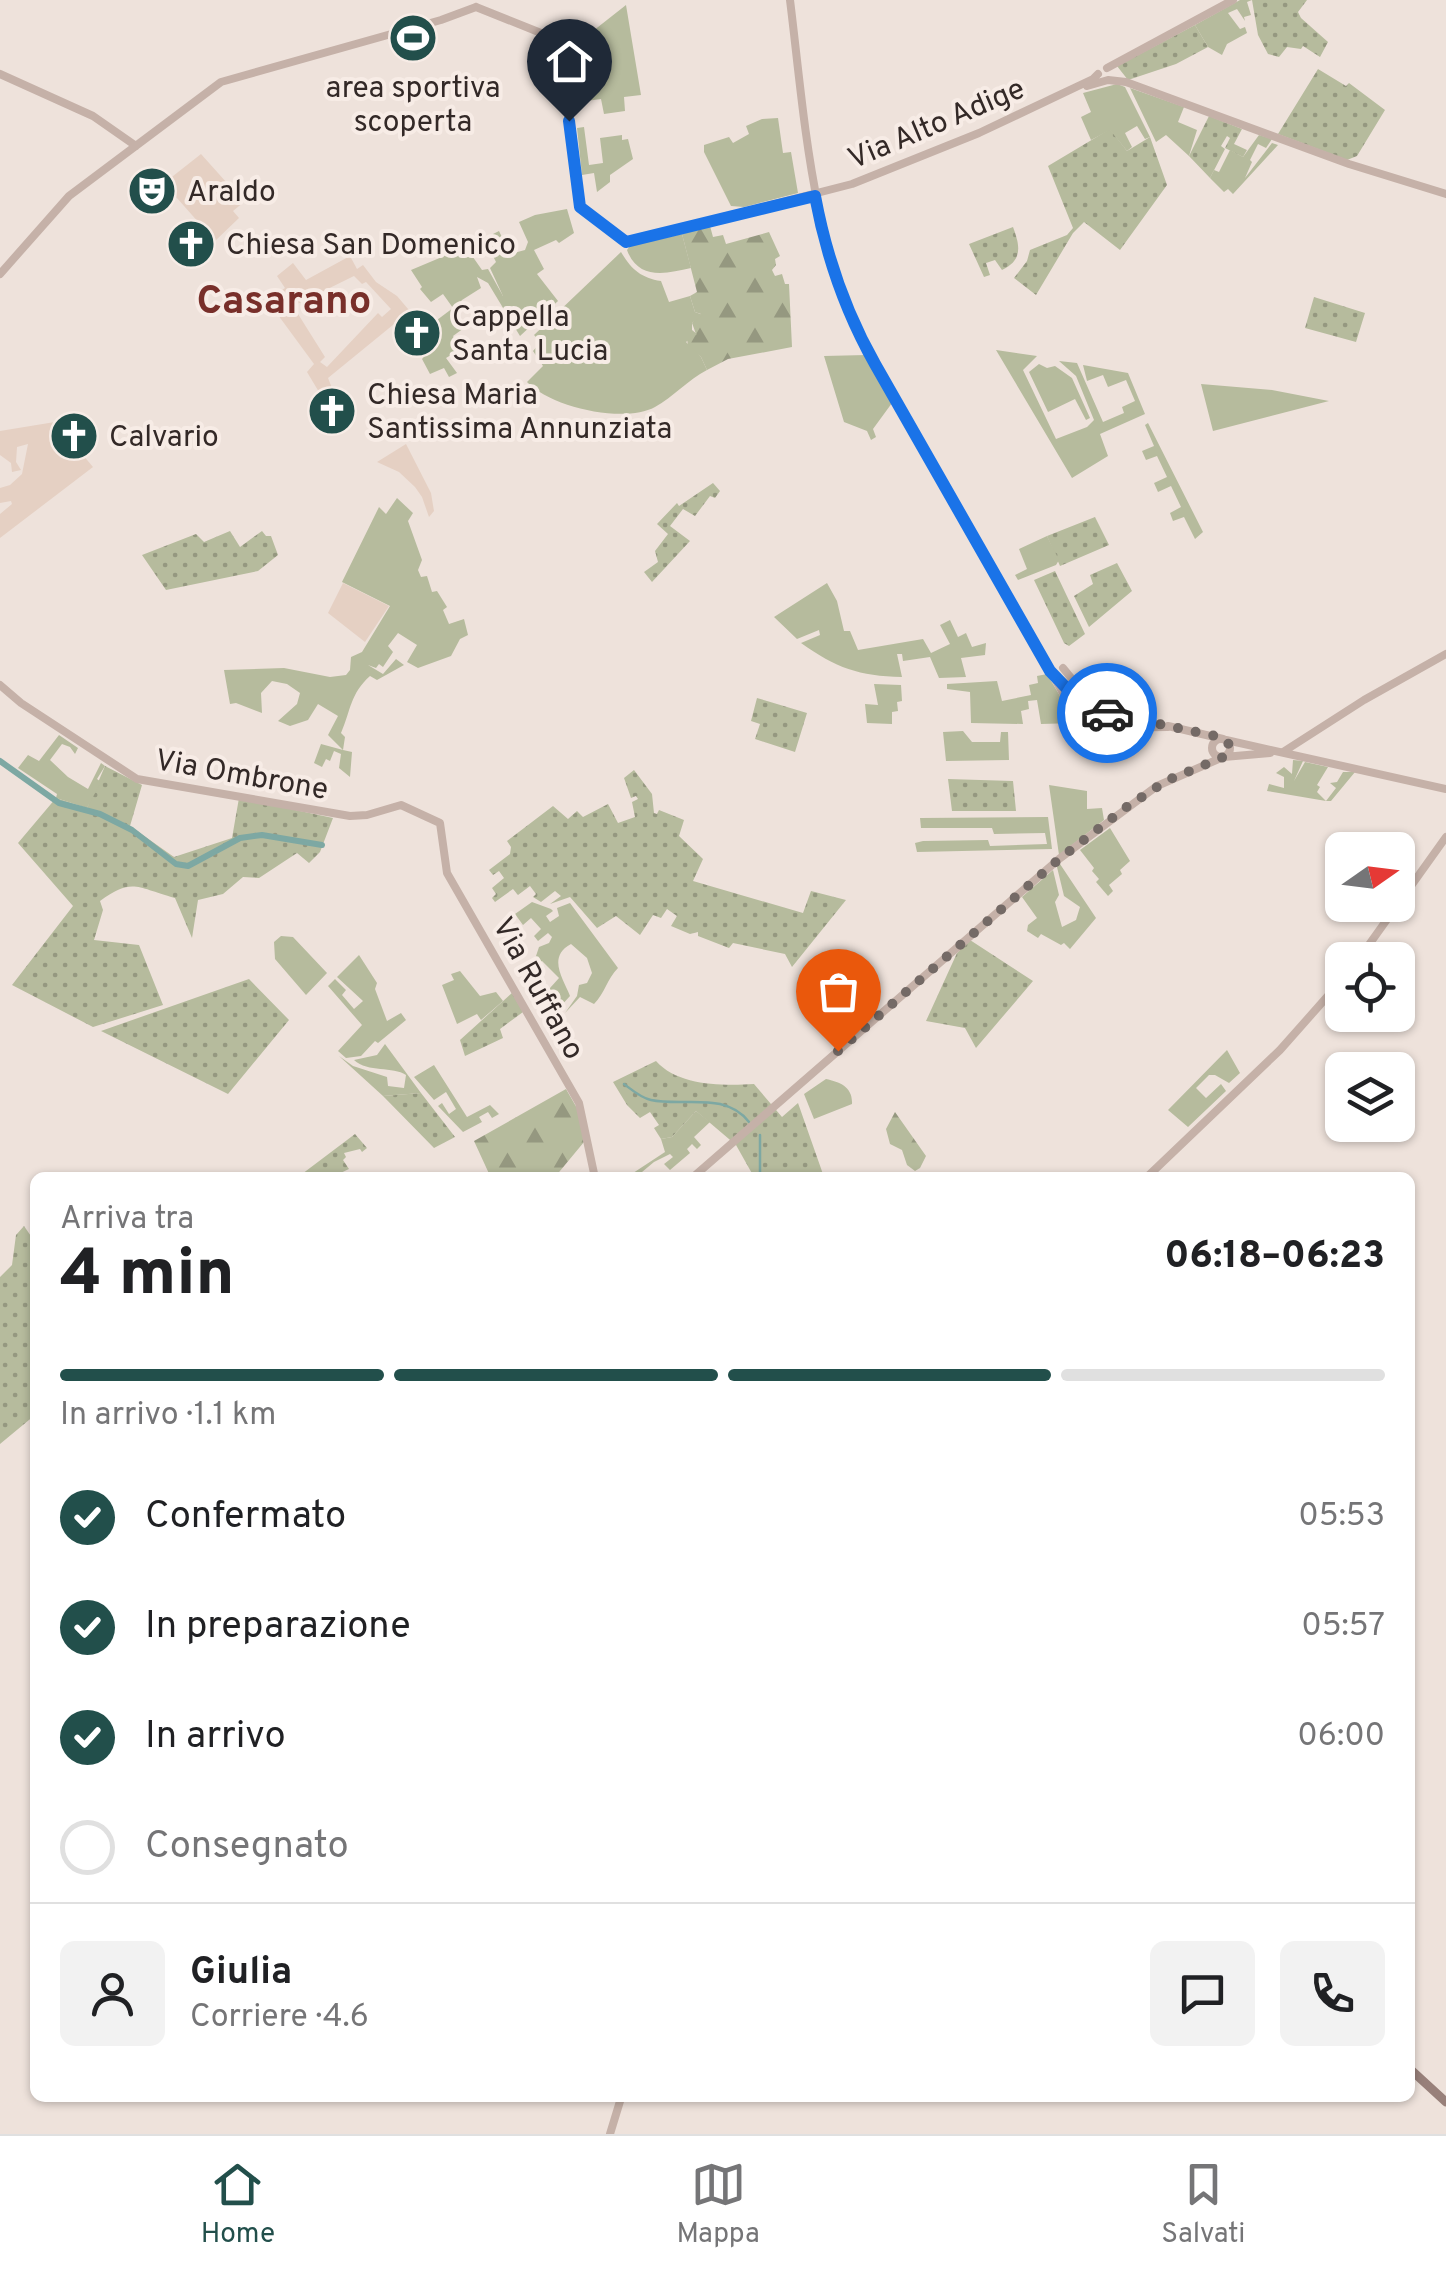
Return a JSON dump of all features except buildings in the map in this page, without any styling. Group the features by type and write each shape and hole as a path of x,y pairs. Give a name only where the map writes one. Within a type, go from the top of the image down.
{"main road":[{"path":"1415,2074 1446,2102"}],"street":[{"path":"790,0 815,196 830,260 856,328 1083,728 1168,726"},
{"name":"Via Alto Adige","path":"477,4 552,36 560,45 580,207 626,242 815,196 965,138 1106,75 1118,60 1233,0"},
{"path":"0,274 70,196 221,82 441,20 477,4"},
{"path":"0,74 92,116 136,146"},
{"path":"1106,75 1349,164 1446,194"},
{"path":"1281,752 1446,654"},
{"path":"1062,668 1093,708"},
{"path":"1050,671 1066,690 1093,708 1118,716 1201,733 1252,750 1281,752 1446,788"},
{"name":"Via Ombrone","path":"0,685 20,703 137,779 343,814 367,815 402,805 440,823"},
{"path":"1076,716 1093,708"},
{"path":"1117,728 1118,716"},
{"path":"1201,733 1222,757"},
{"path":"1205,764 1217,740 1224,740"},
{"path":"1222,757 1230,751 1224,740"},
{"path":"699,1172 1058,860 1157,786 1222,757 1252,750"},
{"name":"Via Ruffano","path":"440,823 443,865 579,1104 594,1172"},
{"path":"1371,942 1446,837"},
{"path":"1152,1172 1280,1050 1325,999"},
{"path":"610,2134 620,2102"}],"green space":[{"path":"1240,0 1252,0 1247,2 1251,15 1244,17 1245,21 1237,9 1228,13 1247,33 1227,44 1222,55 1208,47 1195,25"},
{"path":"1252,0 1307,0 1298,12 1328,42 1320,57 1303,46 1287,47 1279,57 1268,54 1258,35"},
{"path":"626,5 641,95 624,97 625,111 604,114 601,99 571,103 569,86 585,85 586,91 602,89 600,71 584,72 584,81 569,82 565,53"},
{"path":"1195,25 1208,47 1176,64 1128,80 1117,66"},
{"path":"1318,69 1346,86 1349,83 1385,110 1357,156 1347,160 1278,134"},
{"path":"1117,84 1125,87 1150,137 1145,139 1137,126 1125,133 1132,147 1127,151 1110,130 1091,140 1081,117 1091,112 1083,93"},
{"path":"1130,88 1184,107 1178,122 1197,130 1189,156 1166,135 1156,142"},
{"path":"1209,116 1242,129 1234,144 1247,150 1243,157 1225,148 1230,138 1227,136 1221,146 1225,149 1210,178 1189,156"},
{"path":"778,118 783,153 791,152 798,193 744,207 731,206 704,145 729,137 733,143 749,134 746,126"},
{"path":"584,127 589,165 603,163 600,138 622,135 622,140 628,139 633,159 610,175 610,182 597,192 594,173 582,175 577,128"},
{"path":"1110,129 1127,151 1150,137 1167,185 1120,250 1084,222 1073,233 1036,295 1014,278 1030,250 1067,235 1073,228 1048,166"},
{"path":"1259,135 1272,139 1266,148 1258,144 1245,178 1272,143 1278,145 1233,194 1228,189 1224,192 1210,178 1214,170 1219,172 1230,150 1243,157"},
{"path":"567,209 574,233 559,243 556,240 534,250 544,269 537,274 558,301 520,336 488,283 477,277 481,288 454,310 464,328 453,336 461,349 446,358 457,373 449,377 444,368 430,374 422,359 432,348 427,339 430,336 435,340 441,334 433,323 453,308 443,294 431,302 411,270 461,249 468,250 482,270 488,269 503,296 490,268 496,262 486,242 479,246 477,242 499,231 510,254 525,250 528,242 519,222"},
{"path":"710,226 713,237 723,235 726,244 769,232 780,256 772,270 775,276 782,274 785,284 789,284 792,347 728,359 707,370 701,357 688,347 687,338 696,334 692,323 701,314 695,312 690,296 697,292 682,234"},
{"path":"1013,227 1017,257 1002,270 995,260 986,263 990,275 984,277 969,244"},
{"path":"682,234 691,268 662,273 645,270 627,250 630,246"},
{"path":"621,252 637,272 661,281 669,302 690,296 695,312 703,315 692,323 697,334 686,342 707,370 662,403 642,412 607,413 552,399 527,382 543,366 533,351 541,342 534,335"},
{"path":"1314,297 1365,313 1356,342 1305,328"},
{"path":"996,350 1037,356 1023,370 1056,439 1087,427 1094,420 1076,376 1059,361 1077,363 1103,422 1124,413 1122,407 1135,401 1126,380 1108,387 1103,375 1087,381 1083,365 1128,373 1145,414 1100,434 1108,456 1072,478"},
{"path":"866,355 892,403 873,429 876,437 871,440 867,431 844,422 824,356"},
{"path":"1039,364 1055,366 1072,378 1090,418 1086,420 1075,399 1048,412 1029,372"},
{"path":"1201,384 1272,390 1329,401 1213,431"},
{"path":"1148,423 1203,532 1195,539 1184,517 1173,521 1170,513 1181,507 1171,486 1158,492 1154,483 1167,477 1157,456 1146,460 1142,451 1154,446 1145,425"},
{"path":"713,483 720,491 715,498 710,496 695,516 683,509 670,526 690,541 652,582 644,572 658,562 655,551 668,534 657,524 677,503 679,506"},
{"path":"397,498 413,513 408,521 422,560 418,570 421,577 427,576 432,592 437,591 447,607 443,610 449,624 464,619 468,635 460,639 451,656 418,668 407,662 417,645 398,633 388,646 393,652 383,667 368,665 383,674 396,659 404,665 377,680 370,676 358,689 341,733 345,737 343,750 328,735 338,716 318,704 308,720 290,726 278,721 297,704 300,693 287,684 272,681 261,693 262,713 230,704 224,670 284,668 330,677 346,675 351,657 362,652 390,606 342,582 379,507 386,514"},
{"path":"1095,517 1109,545 1060,566 1047,536"},
{"path":"230,531 240,547 262,531 271,536 278,555 258,571 166,590 142,555 196,534 204,542"},
{"path":"1047,536 1059,560 1056,565 1018,580 1015,575 1027,569 1019,549"},
{"path":"1117,563 1132,591 1089,627 1074,596 1093,584 1090,575"},
{"path":"1055,571 1085,634 1069,646 1064,643 1034,580"},
{"path":"827,583 837,601 844,631 850,631 858,650 923,639 931,653 950,644 940,625 950,620 958,637 966,633 972,647 986,643 985,655 961,658 966,677 939,678 930,657 903,661 902,654 897,654 902,677 860,672 826,659 801,643 820,635 819,630 797,639 774,617"},
{"path":"1047,674 1076,723 1041,724 1037,700 1028,701 1029,709 1021,711 1023,724 971,723 970,692 947,689 947,684 997,681 1002,701 1031,695 1029,685 1038,683 1037,676"},
{"path":"874,684 901,685 902,701 897,702 898,711 892,712 892,724 867,723 865,704 878,705"},
{"path":"757,698 807,713 795,752 755,739 760,724 751,721"},
{"path":"963,731 972,742 1000,742 1001,732 1008,732 1009,760 946,761 943,732"},
{"path":"59,735 78,748 75,754 62,744 50,760 68,777 88,789 101,763 105,766 87,808 56,798 57,794 18,768 28,755 39,761"},
{"path":"321,744 352,752 350,777 339,768 341,754 334,751 322,767 314,763"},
{"path":"1293,760 1303,761 1294,781 1305,762 1328,767 1317,785 1317,792 1326,801 1267,791 1269,784 1284,788 1284,777 1276,773 1284,767 1292,774"},
{"path":"105,766 142,785 130,826 174,857 232,838 239,798 333,818 320,852 309,863 297,853 259,878 243,877 223,894 198,900 192,938 175,898 128,887 100,901 103,910 94,940 139,945 163,1005 93,1027 12,985 73,906 18,843 56,798 87,808"},
{"path":"634,770 652,794 654,813 659,810 684,820 679,836 703,859 693,881 803,913 811,891 846,900 792,967 785,954 733,943 729,948 698,936 698,932 690,934 671,926 677,916 667,909 661,918 653,915 640,935 616,916 597,928 570,897 550,904 561,896 555,891 541,902 533,897 536,894 530,886 518,895 513,889 495,902 492,888 504,878 499,871 493,875 489,870 510,854 507,841 553,806 568,819 577,811 583,817 608,804 618,823 635,817 632,802 638,799 631,798 624,778"},
{"path":"1343,772 1355,772 1331,801 1326,801 1336,788 1330,783 1337,782"},
{"path":"948,779 1013,781 1016,811 952,811"},
{"path":"1049,785 1087,791 1087,809 1102,808 1104,820 1059,855"},
{"path":"1048,817 1052,849 917,852 915,843 923,841 988,840 990,846 1047,844 1045,833 994,834 992,828 921,828 920,818"},
{"path":"1110,828 1130,861 1109,885 1113,891 1108,896 1080,850"},
{"path":"1060,864 1096,918 1070,949 1064,943 1041,934 1038,938 1027,931 1037,918 1022,897 1053,870 1059,895 1055,902 1062,927 1076,920 1080,907 1064,896 1057,867"},
{"path":"532,902 553,911 546,916 550,922 559,916 557,908 570,903 618,968 594,1004 580,997 565,1013 577,996 579,985 587,983 592,973 587,958 571,944 558,961 570,996 560,1007 541,998 559,978 535,959 539,947 552,937 548,933 538,941 534,936 541,929 531,918 523,925 515,914"},
{"path":"281,936 293,937 327,973 306,995 275,959 274,942"},
{"path":"970,940 1033,981 976,1048 965,1028 926,1021 957,953"},
{"path":"359,955 377,983 375,989 387,1021 401,1013 406,1020 361,1056 346,1058 338,1051 362,1025 328,986 335,979 346,990 342,995 354,1009 363,1001 337,977"},
{"path":"460,971 480,996 496,992 503,1001 481,1020 477,1014 457,1024 442,985 454,980 451,974"},
{"path":"249,979 289,1020 228,1094 101,1031"},
{"path":"512,993 523,1012 500,1029 503,1038 465,1056 460,1040"},
{"path":"385,1044 421,1093 383,1096 339,1056 353,1066 387,1077 388,1086 404,1088 406,1075 366,1067 354,1060 377,1055"},
{"path":"1227,1050 1240,1073 1229,1083 1209,1075 1196,1088 1206,1098 1221,1084 1226,1091 1188,1127 1168,1110"},
{"path":"656,1061 689,1080 754,1084 782,1117 798,1103 822,1172 751,1172 736,1145 696,1111 672,1137 661,1139 654,1128 659,1125 650,1112 640,1118 613,1082"},
{"path":"434,1065 467,1117 490,1105 499,1114 492,1118 488,1112 479,1117 482,1122 463,1132 438,1106 442,1103 449,1114 456,1109 446,1092 434,1100 414,1077"},
{"path":"826,1079 845,1086 852,1104 814,1119 804,1094"},
{"path":"566,1089 578,1110 584,1142 559,1172 488,1172 474,1141"},
{"path":"421,1093 455,1137 434,1148 383,1096"},
{"path":"696,1111 710,1122 694,1137 701,1145 697,1149 692,1144 687,1149 690,1153 670,1170 664,1164 673,1157 670,1154 642,1172 635,1172 665,1152 661,1139 672,1137"},
{"path":"895,1112 926,1156 915,1171 907,1165 902,1150 890,1144 886,1129"},
{"path":"355,1134 367,1148 344,1153 343,1160 349,1169 343,1172 305,1172"},
{"path":"24,1226 30,1235 30,1419 0,1444 0,1277 12,1265 16,1235"}],"shaded area":[{"path":"201,154 244,202 233,211 239,218 215,241 169,189 173,186 168,180"},
{"path":"350,256 357,269 363,265 420,323 402,347 397,338 406,330 399,320 328,378 332,388 319,392 307,372 314,364 267,300 285,288 277,276 293,263 306,280","holes":["354,276 362,284 366,282 391,309 382,317 378,313 327,367 320,362 325,357 293,306"]},
{"path":"67,420 65,429 72,442 93,467 0,538 0,514 12,504 0,503 0,488 22,474 28,444 17,447 16,462 21,470 12,472 11,463 0,455 0,431"},
{"path":"406,444 431,493 434,511 429,517 415,487 399,472 377,462"},
{"path":"343,583 389,606 365,642 328,613"}],"waterway":[{"path":"0,761 59,803 100,814 132,830 176,864 188,866 240,838 262,835 322,845"},
{"path":"624,1084 651,1100 728,1106 749,1122"},
{"path":"760,1135 760,1172"}],"way so far":[{"path":"838,1051 1058,860 1128,806 1157,786 1230,751 1228,742 1215,736 1107,713"}],"place":[{"name":"area sportiva scoperta","path":"413,38"},
{"name":"Araldo","path":"152,191"},
{"name":"Chiesa San Domenico","path":"191,244"},
{"name":"Cappella Santa Lucia","path":"417,333"},
{"name":"Chiesa Maria Santissima Annunziata","path":"332,411"},
{"name":"Calvario","path":"74,436"}],"district":[{"name":"Casarano","path":"284,299"}],"route":[{"path":"569,121 580,207 626,242 815,196 830,260 856,328 875,364 1050,671 1078,700 1107,713"}]}
